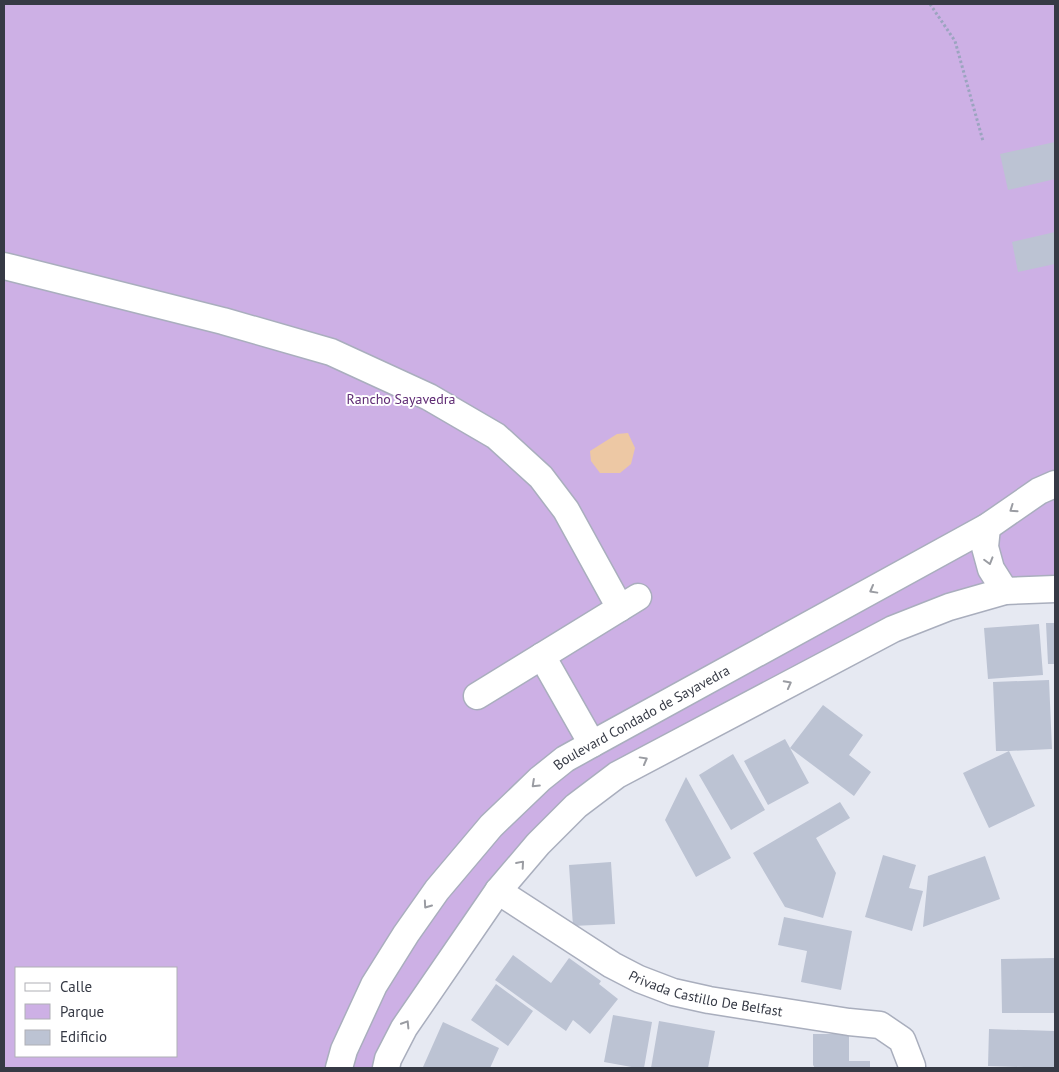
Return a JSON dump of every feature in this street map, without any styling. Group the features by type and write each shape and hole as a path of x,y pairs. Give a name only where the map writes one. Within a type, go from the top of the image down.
{"street":[{"path":"4,266 223,321 331,352 429,397 496,436 541,477 566,510 629,603 477,696"},
{"name":"Boulevard Condado de Sayavedra","path":"339,1068 344,1050 374,985 406,934 437,890 491,826 540,779 565,759 987,527 1039,491 1055,484"},
{"path":"987,527 985,547 991,569 1005,591"},
{"path":"386,1068 388,1059 404,1028 498,891 538,844 576,806 617,775 893,629 949,607 1005,591 1055,589"},
{"path":"542,656 592,744"},
{"name":"Privada Castillo De Belfast","path":"498,891 612,965 639,979 673,992 709,1000 849,1022 880,1025 902,1040 912,1068"}],"path":[{"path":"930,4 955,41 983,141"}],"green space":[{"name":"Rancho Sayavedra","path":"4,4 1055,4 1055,589 949,607 576,806 386,1068 4,1068"}],"shaded area":[{"path":"628,433 635,448 631,464 620,473 600,473 591,461 590,451 617,434"}],"building":[{"path":"1055,142 1055,179 1008,190 1000,154"},
{"path":"1055,232 1055,264 1018,272 1012,242"},
{"path":"1046,623 1055,623 1055,664 1048,664"},
{"path":"1039,624 1043,675 988,679 984,628"},
{"path":"1049,680 1052,749 996,751 993,682"},
{"path":"823,705 863,735 849,755 871,772 854,796 790,748"},
{"path":"785,739 809,783 768,805 744,761"},
{"path":"1009,751 1035,806 989,828 963,773"},
{"path":"733,754 765,810 731,830 699,775"},
{"path":"686,777 731,858 696,877 665,820"},
{"path":"840,802 850,818 816,838 836,873 823,918 785,907 753,853"},
{"path":"883,855 916,865 909,888 923,891 912,931 865,917"},
{"path":"985,856 1000,899 923,927 928,876"},
{"path":"611,862 615,924 573,926 569,865"},
{"path":"784,917 852,931 841,990 801,982 807,951 778,945"},
{"path":"513,955 551,983 569,958 601,981 599,984 618,999 590,1034 573,1020 566,1031 495,980"},
{"path":"1055,958 1055,1013 1002,1013 1001,959"},
{"path":"496,984 533,1011 508,1046 471,1020"},
{"path":"613,1015 652,1022 644,1068 604,1062"},
{"path":"659,1021 715,1031 708,1068 651,1068"},
{"path":"443,1022 499,1048 490,1068 423,1067"},
{"path":"989,1029 1055,1031 1055,1068 988,1066"},
{"path":"813,1034 849,1034 849,1061 870,1061 870,1068 815,1068 813,1065"}]}
